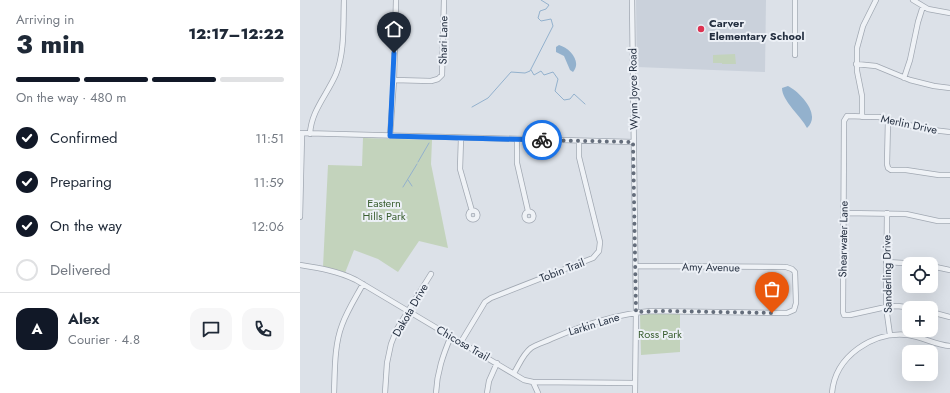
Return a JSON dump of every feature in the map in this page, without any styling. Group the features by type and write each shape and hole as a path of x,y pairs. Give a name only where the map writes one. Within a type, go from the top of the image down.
{"street":[{"path":"310,134 313,115 336,74 339,64 344,0"},
{"path":"390,136 394,80 396,0"},
{"name":"Shari Lane","path":"394,80 431,81 438,79 442,75 444,0"},
{"name":"Wynn Joyce Road","path":"632,0 636,312 635,393"},
{"path":"795,0 795,55"},
{"path":"862,117 862,96 856,64 857,48 860,33 876,0"},
{"path":"913,0 928,9 950,13"},
{"path":"904,78 923,6"},
{"path":"856,64 876,66 904,78 925,84 950,87"},
{"name":"Merlin Drive","path":"846,119 847,116 879,117 924,130 950,132"},
{"name":"Shearwater Lane","path":"846,119 844,121 843,312 844,315 855,315 886,307"},
{"path":"888,120 888,168 891,170 906,170 939,175 950,175"},
{"path":"300,217 301,134 633,142"},
{"path":"461,138 460,169 472,211"},
{"path":"517,140 517,163 528,211"},
{"name":"Tobin Trail","path":"461,342 485,302 490,298 593,258 599,252 600,242 579,157 579,141"},
{"path":"844,212 913,214 938,221 950,221"},
{"name":"Sanderling Drive","path":"887,213 886,307 890,335"},
{"path":"886,262 902,263"},
{"name":"Chicosa Trail","path":"300,265 345,274 524,380 533,382 635,383"},
{"name":"Amy Avenue","path":"635,266 786,267 795,272 796,303 794,310 787,313"},
{"path":"938,267 950,270"},
{"name":"Dakota Drive","path":"385,393 387,363 391,344 397,329 431,274"},
{"path":"334,393 335,367 342,325 363,284"},
{"path":"886,307 902,307"},
{"name":"Larkin Lane","path":"514,373 524,355 532,347 588,324 636,312 674,311 787,313"},
{"path":"938,314 950,317"},
{"path":"832,393 838,373 850,356 874,340 890,335 909,335 934,344 950,346"},
{"path":"436,393 436,378 451,336"},
{"path":"488,393 489,381 497,363"},
{"path":"533,382 538,393"}],"shaded area":[{"name":"Carver Elementary School","path":"636,0 766,0 765,72 637,67"}],"green space":[{"path":"735,54 736,64 713,63 713,55"},
{"name":"Eastern Hills Park","path":"363,138 432,140 431,164 448,248 419,241 398,272 378,259 354,250 345,273 323,267 328,165 362,166"},
{"name":"Ross Park","path":"642,313 680,313 680,352 641,355 640,315"}],"water":[{"path":"559,45 567,49 574,56 576,64 573,72 570,70 564,56 556,52 556,47"},
{"path":"788,86 798,93 808,104 812,117 811,123 807,128 785,98 782,88"}],"waterway":[{"path":"472,107 488,98 511,72 525,73 530,71 553,26 551,19 541,21 538,18 540,11 546,9 549,5 541,0"},
{"path":"531,70 534,75 541,71 544,75 553,72 558,79 555,91 564,100 570,99 574,94 585,104"},
{"path":"418,162 429,143"},
{"path":"403,187 417,164"},
{"path":"408,180 412,186"}],"way so far":[{"path":"542,140 633,142 636,312 666,311 772,313"}],"place":[{"name":"Carver Elementary School","path":"701,29"}],"route":[{"path":"394,53 394,80 390,136 542,140"}]}
